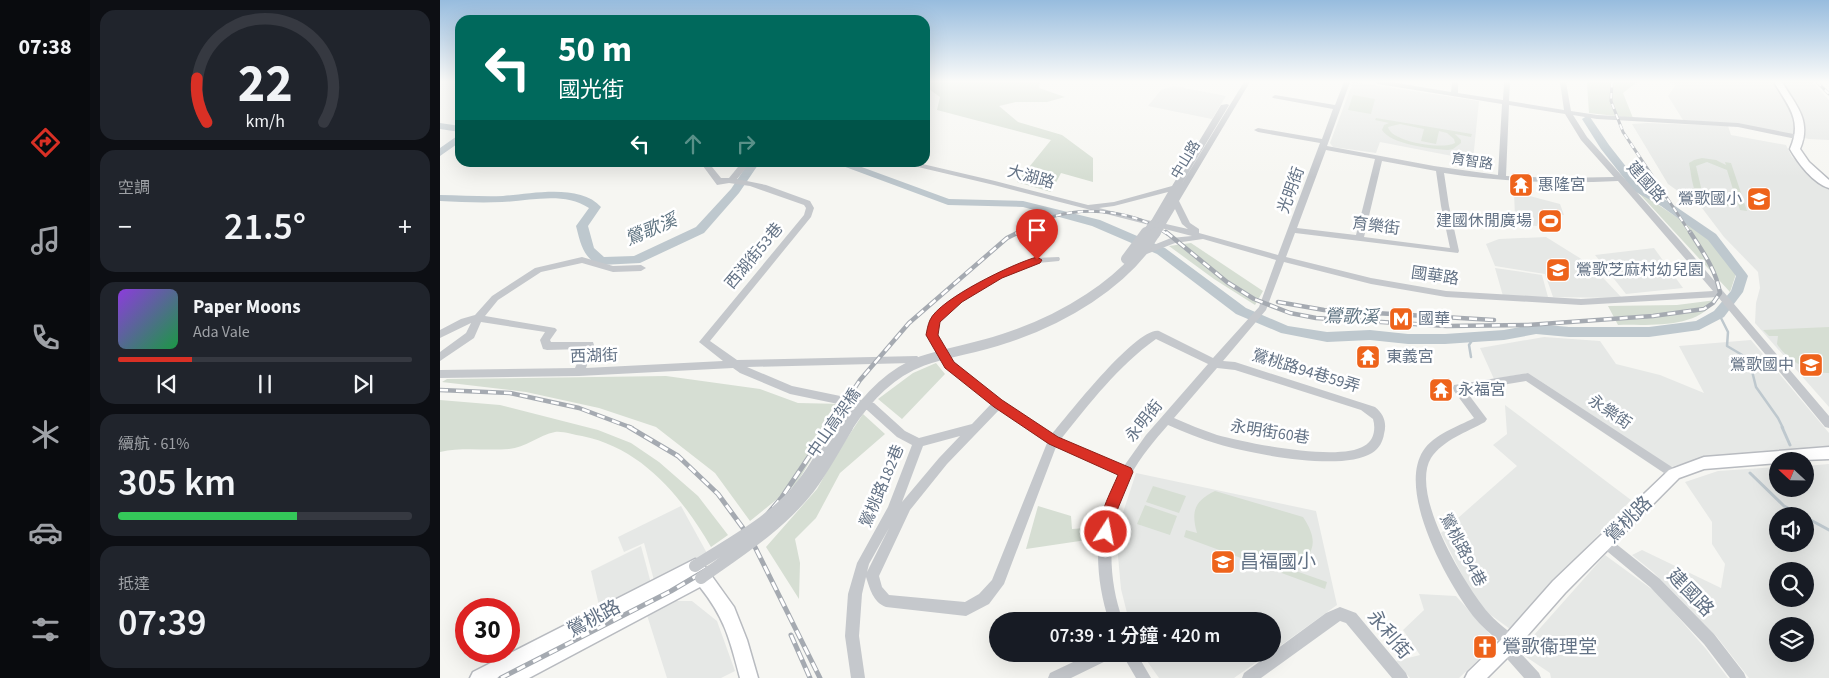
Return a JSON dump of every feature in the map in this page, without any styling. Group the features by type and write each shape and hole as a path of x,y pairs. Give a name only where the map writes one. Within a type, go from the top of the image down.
{"main road":[{"path":"1797,114 1801,120 1801,138 1796,149 1798,155 1807,166 1829,185"},
{"name":"鶯桃路","path":"1474,678 1508,644 1559,587 1606,543 1674,474 1704,463 1829,453"},
{"path":"698,572 721,601 736,629 749,678"},
{"name":"鶯桃路","path":"479,678 698,572"},
{"name":"鶯桃路","path":"511,678 698,572"}],"street":[{"name":"中山路","path":"1157,224 1175,187 1220,114"},
{"name":"中山路","path":"1157,224 1176,202 1228,114"},
{"name":"光明街","path":"1252,323 1263,308 1335,114"},
{"path":"1502,178 1506,114"},
{"name":"建國路","path":"1568,114 1584,138 1676,240 1829,424"},
{"path":"1571,114 1738,126 1801,138"},
{"name":"育智路","path":"1258,130 1440,170 1538,181 1619,179"},
{"path":"1359,239 1379,158"},
{"path":"708,167 719,182 732,179 743,167"},
{"name":"大湖路","path":"923,167 1157,224"},
{"name":"育樂街","path":"1292,230 1455,251 1445,206 1440,170"},
{"name":"西湖街53巷","path":"732,179 807,203 810,208 808,215 704,342 736,364"},
{"path":"1083,207 1114,204 1175,187 1185,187"},
{"path":"1176,202 1186,224 1208,237"},
{"name":"國華路","path":"1157,224 1282,259 1371,281 1446,294 1580,302 1721,295"},
{"name":"中山高架橋","path":"749,363 916,361 1014,336 1057,317 1096,292 1127,267 1154,239 1157,224"},
{"name":"中山高架橋","path":"698,572 781,520 808,489 849,424 868,399 888,382 928,353 1004,333 1052,312 1090,288 1121,264 1157,224"},
{"path":"1139,254 1160,244 1187,238 1208,237"},
{"path":"440,357 470,336 478,318 495,298 538,270 582,260 613,269 641,268"},
{"path":"1056,260 1037,260 998,276 958,299 935,320 932,335 950,365 998,404 1053,441 1126,472"},
{"path":"440,334 464,321 478,318 552,330 545,340 547,346 589,345 579,372"},
{"name":"永明街","path":"1113,612 1109,601 1104,552 1109,513 1126,472 1150,438 1252,323"},
{"name":"鶯桃路94巷59弄","path":"1053,441 1112,370 1134,349 1155,334 1216,364 1235,366 1365,407 1376,412 1380,422"},
{"name":"西湖街","path":"440,374 579,372 749,363"},
{"name":"鶯桃路182巷","path":"736,364 753,374 790,390 870,406 901,434 918,443 893,509 863,563 856,594 852,636 858,678"},
{"name":"永樂街","path":"1528,377 1674,474"},
{"name":"鶯桃路94巷","path":"1508,644 1478,612 1453,572 1427,519 1420,478 1424,459 1439,442 1481,419 1458,388 1528,377"},
{"path":"998,404 943,461 906,506 872,576 877,591 886,601 966,609 984,599 997,584 1053,441"},
{"name":"永明街60巷","path":"1166,420 1223,441 1290,455 1347,456 1365,452 1374,445 1379,436 1380,422"},
{"path":"918,443 974,428"},
{"name":"建國路","path":"1606,543 1656,583 1709,639 1739,678"},
{"name":"永利街","path":"1249,678 1331,618 1340,614 1351,618 1401,678"},
{"path":"1508,644 1534,678"},
{"path":"1055,678 1088,662"},
{"path":"1134,662 1144,678"}],"shaded area":[{"path":"951,114 1008,114 1018,122 1062,135 1093,158 1093,182 1061,173 1051,192 1017,182 1051,140"},
{"path":"1186,114 1215,114 1212,119"},
{"path":"1341,114 1478,114 1473,160 1380,142 1376,153 1333,147 1330,143"},
{"path":"1595,114 1631,114 1633,118"},
{"path":"1679,114 1829,114 1829,140 1809,139 1738,124 1683,120"},
{"path":"1376,118 1472,134 1471,137 1455,134 1461,140 1461,143 1453,149 1432,148 1412,145 1393,139 1382,130 1384,125 1389,123 1375,120","holes":["1400,124 1424,129 1421,141 1436,144 1439,131 1447,133 1454,139 1455,143 1440,146 1418,143 1398,137 1388,127"]},
{"name":"鶯歌國小","path":"1632,124 1728,126 1731,135 1786,145 1792,157 1829,189 1829,407 1755,323 1756,303 1760,288 1758,272 1724,237 1702,208 1668,184"},
{"path":"1702,158 1716,160 1726,165 1725,162 1731,163 1747,211 1740,210 1738,204 1728,206 1716,205 1701,199 1694,188 1689,163","holes":["1707,162 1727,170 1736,199 1722,202 1710,198 1702,192 1696,166"]},
{"path":"1636,190 1711,240 1736,274 1730,292"},
{"path":"1514,192 1560,204 1564,215 1541,211 1537,226 1524,225 1515,217"},
{"name":"建國休閒廣場","path":"1542,213 1562,216 1554,232 1539,227"},
{"name":"鶯歌芝麻村幼兒園","path":"1546,237 1591,265 1622,298 1553,297 1545,274 1495,266 1486,244 1499,239"},
{"path":"1191,243 1263,291 1255,305 1214,279 1169,246"},
{"path":"1654,248 1683,288 1626,294 1595,255"},
{"path":"1495,268 1542,275 1548,297 1503,296"},
{"path":"1716,300 1707,310 1696,316 1684,321 1658,325 1618,325 1608,306 1677,305"},
{"path":"1829,327 1829,373 1814,371 1800,365 1781,350 1777,344 1778,336 1769,336 1763,330"},
{"path":"1544,337 1600,341 1616,364 1660,375 1704,393 1679,346 1751,340 1829,433 1829,447 1708,456 1671,467 1528,373 1494,379 1480,348"},
{"path":"936,363 945,374 902,419 878,399 913,373"},
{"path":"666,376 760,389 798,403 844,404 797,483 750,521 715,473 656,427 599,408 526,392 442,382 447,379"},
{"path":"440,400 500,405 598,430 631,443 659,462 698,496 728,535 711,547 687,510 658,477 642,463 604,442 555,432 515,448 440,452"},
{"path":"1505,405 1631,500 1510,629 1477,605 1441,533 1517,466 1493,445 1507,434"},
{"path":"863,414 885,434 840,473 816,518 795,539 800,563 799,599 766,547 817,489 836,455"},
{"path":"1829,464 1829,678 1749,678 1717,637 1653,572 1632,555 1642,550 1721,588 1725,564 1712,544 1712,522 1685,482 1718,471 1769,468 1769,498 1814,498 1814,465"},
{"name":"昌福國小","path":"1136,473 1316,511 1337,605 1281,645 1281,612 1127,612 1121,589 1116,534"},
{"path":"1153,486 1186,496 1179,513 1146,502"},
{"path":"1215,491 1303,517 1311,533 1312,546 1310,553 1293,570 1327,582 1325,589 1184,537 1186,530 1197,533 1194,519 1198,503"},
{"path":"1145,505 1177,516 1170,535 1137,524"},
{"path":"681,506 708,555 655,584 644,543 624,552 618,537"},
{"path":"1038,506 1071,516 1072,529 1100,527 1100,538 1026,549"},
{"path":"641,546 652,587 601,614 591,571"},
{"path":"1605,555 1657,593 1706,649 1728,678 1551,678 1550,673 1519,652"},
{"path":"1419,594 1456,596 1497,642 1459,678 1410,678 1396,661 1420,655 1403,630 1424,610"},
{"path":"666,601 692,601 717,621 735,671 721,678 667,678 646,612"},
{"path":"1148,662 1257,662 1234,678 1159,678"}],"waterway":[{"name":"鶯歌溪","path":"851,167 948,202 1023,204 1096,223 1161,251 1241,311 1286,330 1327,337 1370,335 1408,339 1445,339 1504,335 1536,329 1569,332 1649,332 1699,325 1719,314 1737,292 1742,276 1712,237 1665,204 1638,189 1605,147 1587,119"},
{"name":"鶯歌溪","path":"440,126 455,128"},
{"name":"鶯歌溪","path":"440,153 455,141"},
{"name":"鶯歌溪","path":"440,198 502,199 551,195 575,197 595,207 582,226 588,249 601,261 636,260 700,230 735,191 752,167"},
{"path":"1719,314 1728,332 1727,346 1749,359 1756,387 1783,428"},
{"path":"1471,357 1469,345 1475,336"},
{"path":"1782,427 1790,445"},
{"path":"1750,473 1786,507"},
{"path":"1814,522 1829,530"}],"railway":[{"path":"1616,114 1623,132 1691,234"},
{"path":"1016,234 1055,216 1083,212 1113,213 1128,216 1142,220 1167,234"},
{"path":"828,428 860,380 909,323 1007,238 1019,232"},
{"path":"1166,232 1227,282 1254,299 1290,313 1316,318 1447,326 1528,325 1653,316 1704,309 1713,303 1720,293 1712,269 1690,232"},
{"path":"1278,302 1324,310 1494,320"},
{"path":"440,390 510,393 579,408 632,428"},
{"path":"629,427 678,456 718,494 749,536"},
{"path":"749,536 782,497 829,427"},
{"path":"501,678 671,591 715,565 749,536"},
{"path":"749,536 820,678"},
{"path":"791,635 810,678"}],"place":[{"name":"惠隆宮","path":"1521,185"},
{"name":"鶯歌國小","path":"1759,199"},
{"name":"建國休閒廣場","path":"1550,221"},
{"name":"鶯歌芝麻村幼兒園","path":"1558,270"},
{"name":"國華","path":"1401,319"},
{"name":"東義宮","path":"1368,357"},
{"name":"鶯歌國中","path":"1811,365"},
{"name":"永福宮","path":"1441,390"},
{"name":"昌福國小","path":"1223,562"},
{"name":"鶯歌衛理堂","path":"1485,647"}],"route":[{"path":"1037,260 998,276 958,299 935,320 932,335 950,365 998,404 1053,441 1126,472 1109,513 1106,532"}]}
